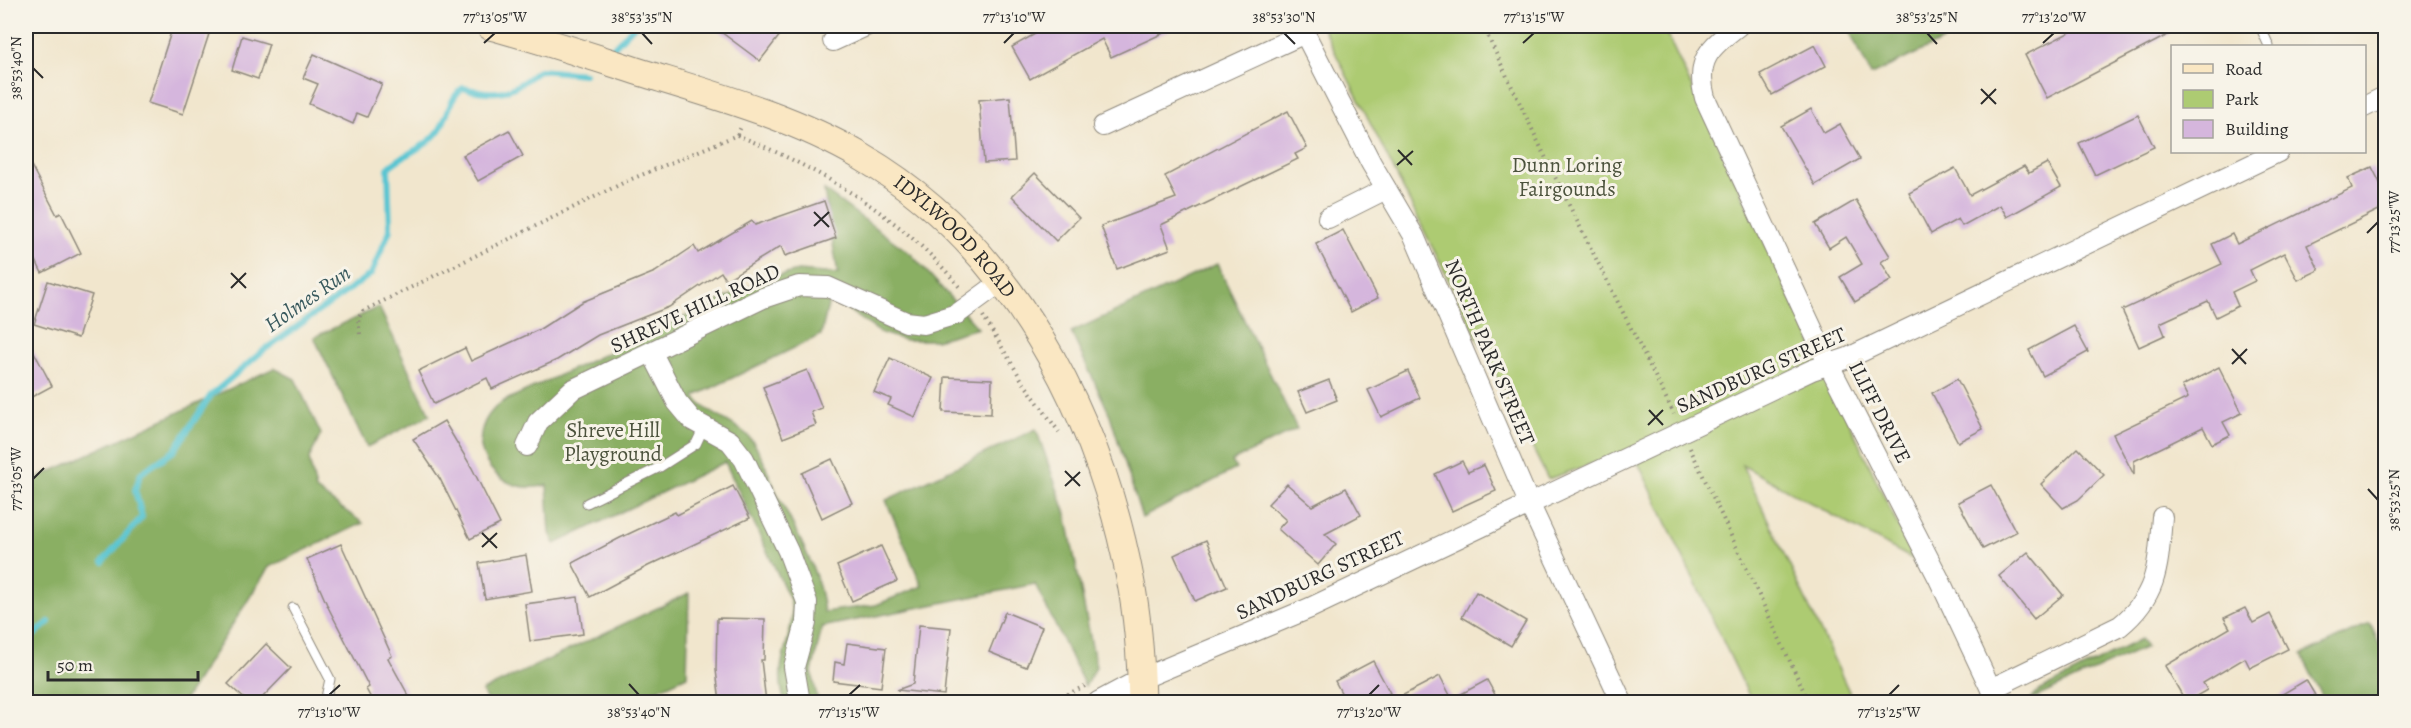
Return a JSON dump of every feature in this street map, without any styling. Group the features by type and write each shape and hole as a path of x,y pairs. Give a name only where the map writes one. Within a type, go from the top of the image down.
{"main road":[{"name":"IDYLWOOD ROAD","path":"490,26 700,91 816,133 861,156 904,184 939,213 973,246 1002,281 1033,326 1062,378 1104,480 1131,581 1142,691"}],"street":[{"path":"833,41 866,26"},
{"name":"ILIFF DRIVE","path":"1738,26 1716,42 1707,54 1702,68 1701,83 1705,98 1829,365 1939,579 1994,696"},
{"path":"1103,126 1303,29"},
{"name":"NORTH PARK STREET","path":"1303,29 1386,189 1414,236 1529,503 1623,702"},
{"path":"2366,106 2385,96"},
{"name":"SANDBURG STREET","path":"1098,702 1142,691 1164,672 1310,608 2276,153"},
{"path":"1328,218 1386,189"},
{"name":"SHREVE HILL ROAD","path":"527,446 538,422 561,398 763,298 800,286 828,287 906,322 915,323 940,321 973,304 1002,281"},
{"path":"651,353 677,402 692,420 730,441 744,459 788,550 807,602 806,623 794,667 800,702"},
{"path":"1994,696 2120,626 2135,613 2149,595 2156,574 2162,517"}],"lane":[{"path":"2260,26 2270,45"},
{"path":"587,503 660,467 696,444 704,427"},
{"path":"293,609 330,679 325,702"}],"path":[{"path":"1483,26 1552,171 1683,431 1809,702"},
{"path":"360,334 358,319 363,311 627,181 737,135 802,163 874,209 918,244 990,324 1023,382 1063,439"}],"green space":[{"name":"Dunn Loring Fairgounds","path":"1322,26 1663,26 1914,560 1742,465 1854,702 1752,702 1632,450 1548,479"},
{"path":"1847,26 1974,26 1871,75"},
{"name":"Shreve Hill Playground","path":"824,190 911,254 978,328 936,340 905,340 881,333 845,308 829,301 821,335 695,396 698,402 743,431 758,449 812,565 822,596 824,612 876,605 922,586 886,500 1036,429 1066,514 1096,667 1085,686 1035,584 822,627 812,672 818,702 785,702 781,673 791,625 790,600 725,462 555,544 550,533 547,485 527,487 510,483 496,474 486,462 481,447 481,431 488,416 502,402 766,279 798,271 838,274"},
{"path":"1217,264 1297,429 1232,461 1236,469 1142,518 1110,415 1071,332"},
{"path":"379,307 430,415 367,447 314,337"},
{"path":"274,368 295,379 321,434 309,459 316,490 363,523 269,567 183,702 26,702 26,483"},
{"path":"689,593 687,676 631,702 488,702 482,691"},
{"path":"2370,623 2385,658 2385,702 2325,702 2302,655"},
{"path":"2141,639 2146,647 2030,700 2037,692"}],"building":[{"path":"173,26 209,34 183,114 148,103"},
{"path":"713,26 787,26 760,61"},
{"path":"1049,26 1179,26 1111,57 1102,39 1030,79 1012,47"},
{"path":"2082,26 2185,26 2047,98 2025,55"},
{"path":"242,36 269,44 258,79 232,70"},
{"path":"1815,45 1826,66 1772,95 1760,74"},
{"path":"314,54 382,84 367,117 357,113 353,124 309,104 318,84 303,78"},
{"path":"1010,97 1015,161 984,163 979,100"},
{"path":"1811,109 1824,133 1840,124 1860,159 1815,185 1781,126"},
{"path":"1288,111 1307,148 1295,154 1298,159 1161,225 1170,249 1117,269 1101,226 1176,198 1165,176"},
{"path":"2138,115 2154,147 2095,175 2079,143"},
{"path":"509,130 523,156 478,181 463,155"},
{"path":"26,156 57,215 61,213 81,253 42,273 26,240"},
{"path":"2047,163 2061,187 2007,217 2000,205 1962,226 1958,219 1931,234 1909,193 1955,168 1970,195 2024,166 2029,173"},
{"path":"2372,167 2385,193 2385,207 2307,245 2319,270 2298,280 2284,253 2250,270 2255,281 2232,292 2238,306 2216,317 2208,301 2160,323 2165,335 2139,347 2122,310 2222,264 2212,244 2232,234 2237,244 2352,188 2348,178"},
{"path":"1035,173 1079,218 1056,241 1012,196"},
{"path":"1856,200 1890,256 1881,262 1892,280 1855,302 1840,277 1862,264 1846,237 1829,248 1815,224"},
{"path":"824,201 836,238 785,256 781,246 726,280 721,272 669,307 598,335 557,360 492,389 487,378 434,404 418,371 465,348 471,361 540,329 582,302 655,272 694,246 698,253 752,221 755,225"},
{"path":"1343,230 1378,298 1351,312 1316,244"},
{"path":"48,281 92,295 78,338 34,324"},
{"path":"2074,326 2088,352 2043,376 2029,350"},
{"path":"26,337 52,386 26,400"},
{"path":"890,358 933,378 915,417 888,405 891,399 874,392"},
{"path":"2219,367 2242,413 2223,422 2230,435 2212,444 2203,427 2134,461 2134,475 2113,434 2188,398 2182,386"},
{"path":"807,370 822,408 811,412 816,425 783,438 763,387"},
{"path":"1408,371 1420,398 1381,417 1368,390"},
{"path":"945,377 992,379 991,414 943,412"},
{"path":"1957,379 1983,429 1958,442 1932,393"},
{"path":"1329,380 1337,400 1307,412 1298,392"},
{"path":"444,421 472,468 500,524 470,539 440,479 413,439"},
{"path":"2078,448 2104,475 2078,500 2063,508 2041,484"},
{"path":"832,459 852,503 822,518 802,473"},
{"path":"1462,461 1468,472 1484,465 1496,491 1452,511 1435,474"},
{"path":"1287,484 1312,506 1346,488 1361,515 1325,534 1336,544 1318,565 1278,529 1286,520 1268,504"},
{"path":"1991,485 2016,532 1983,549 1958,502"},
{"path":"733,486 750,518 648,566 590,597 572,563 675,512 677,515"},
{"path":"1206,540 1227,587 1195,601 1174,555"},
{"path":"341,544 392,656 388,658 412,702 373,702 366,689 369,687 328,607 307,559"},
{"path":"881,546 897,581 852,601 837,566"},
{"path":"2028,552 2063,595 2034,619 1999,576"},
{"path":"526,555 532,591 485,599 479,563"},
{"path":"1476,592 1526,621 1511,646 1462,617"},
{"path":"578,597 583,634 530,641 525,604"},
{"path":"2245,608 2253,623 2270,614 2288,649 2250,668 2245,658 2203,683 2207,690 2186,702 2165,666 2230,628 2224,618"},
{"path":"1005,612 1042,627 1026,667 989,652"},
{"path":"717,618 765,619 764,660 761,660 766,702 720,702 716,670"},
{"path":"919,625 951,628 944,695 897,690 913,684"},
{"path":"847,643 886,648 881,687 833,681 835,662 844,664"},
{"path":"266,644 291,668 258,702 248,702 228,684"},
{"path":"1373,661 1390,693 1371,702 1346,702 1335,681"},
{"path":"1440,676 1452,699 1487,680 1499,702 1390,702"},
{"path":"2306,680 2319,702 2269,702"}],"waterway":[{"name":"Holmes Run","path":"611,50 634,26"},
{"name":"Holmes Run","path":"103,562 142,517 135,490 141,473 174,451 211,395 264,350 371,274 390,230 388,168 438,132 458,92 463,88 486,92 504,91 520,84 539,70 584,74"},
{"name":"Holmes Run","path":"26,642 49,622"}]}
